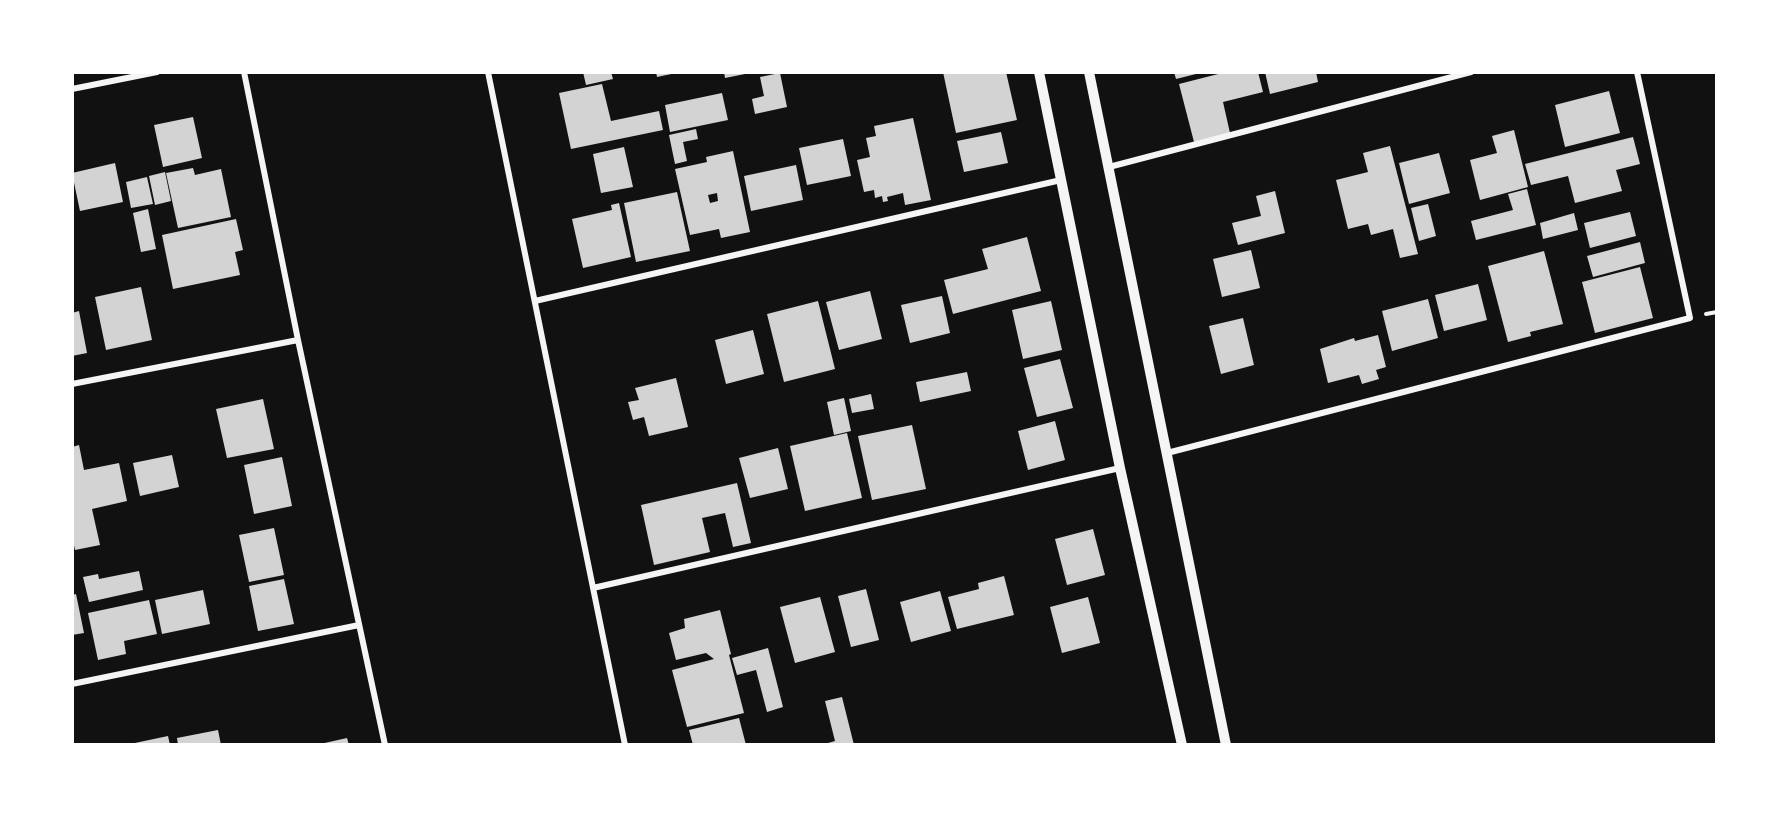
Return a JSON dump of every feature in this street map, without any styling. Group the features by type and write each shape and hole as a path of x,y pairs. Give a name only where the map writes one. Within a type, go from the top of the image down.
{"street":[{"path":"72,89 157,72"},
{"path":"244,72 298,340 385,745"},
{"path":"488,72 626,745"},
{"path":"1039,72 1120,468 1182,745"},
{"path":"1089,72 1226,745"},
{"path":"1109,167 1471,72"},
{"path":"1167,453 1690,318 1637,72"},
{"path":"535,301 1061,180"},
{"path":"72,384 298,340"},
{"path":"594,588 1120,468"},
{"path":"72,684 359,625"}],"building":[{"path":"583,72 611,72 613,79 586,85"},
{"path":"656,72 676,72 676,73 657,77"},
{"path":"724,72 750,72 750,73 725,78"},
{"path":"943,72 1006,72 1017,120 956,133"},
{"path":"1174,72 1200,72 1200,73 1176,79"},
{"path":"1226,72 1258,72 1263,92 1223,102 1230,133 1194,142 1179,84"},
{"path":"1265,72 1316,72 1318,82 1270,94"},
{"path":"780,73 787,107 755,114 752,99 764,96 760,77"},
{"path":"602,84 611,121 659,111 663,130 571,149 559,93"},
{"path":"1609,91 1620,133 1565,147 1555,105"},
{"path":"722,93 728,120 670,132 665,105"},
{"path":"193,117 202,158 163,167 154,125"},
{"path":"913,118 931,200 905,205 903,193 887,197 888,201 883,202 882,196 875,198 874,190 864,192 857,160 870,157 866,138 876,136 874,126"},
{"path":"696,129 698,139 683,142 687,161 675,164 669,135"},
{"path":"1514,130 1528,187 1480,200 1470,160 1497,153 1492,136"},
{"path":"1001,132 1008,163 964,172 957,141"},
{"path":"1633,137 1640,164 1616,170 1622,191 1575,203 1568,176 1531,185 1525,164"},
{"path":"843,139 851,176 807,185 799,148"},
{"path":"1390,146 1418,254 1400,258 1393,229 1371,235 1368,224 1348,229 1336,180 1368,172 1363,153"},
{"path":"624,147 633,187 601,193 593,154"},
{"path":"733,151 750,232 721,238 719,229 690,235 675,169 707,162 706,157","holes":["717,193 718,201 710,203 708,195"]},
{"path":"1439,153 1450,193 1409,204 1399,163"},
{"path":"115,163 123,202 80,211 72,173"},
{"path":"796,165 803,200 751,211 744,176"},
{"path":"193,168 195,175 221,169 231,217 178,228 166,173"},
{"path":"165,172 171,201 155,205 149,176"},
{"path":"147,177 153,204 131,208 126,182"},
{"path":"1527,189 1536,225 1476,240 1471,221 1513,210 1508,194"},
{"path":"1275,191 1285,233 1238,245 1232,223 1261,216 1256,196"},
{"path":"677,192 690,251 636,262 624,203"},
{"path":"619,203 631,257 583,268 572,219 612,210 611,205"},
{"path":"1428,204 1436,236 1419,241 1411,208"},
{"path":"148,209 156,249 141,252 133,213"},
{"path":"1630,212 1636,236 1590,248 1584,223"},
{"path":"1574,213 1578,230 1543,239 1540,223"},
{"path":"236,219 243,250 235,252 240,275 173,289 162,235"},
{"path":"1027,237 1041,291 953,314 944,280 988,269 982,249"},
{"path":"1640,242 1645,263 1593,277 1587,256"},
{"path":"1251,250 1260,288 1222,297 1213,259"},
{"path":"1544,251 1563,324 1530,332 1531,336 1508,342 1488,266"},
{"path":"1640,267 1653,318 1595,333 1582,282"},
{"path":"1478,284 1487,320 1444,331 1435,295"},
{"path":"141,287 152,340 106,350 95,297"},
{"path":"870,291 882,339 839,350 826,302"},
{"path":"942,296 950,333 910,343 901,305"},
{"path":"1428,299 1438,338 1392,351 1382,311"},
{"path":"818,301 835,369 784,382 767,314"},
{"path":"1051,301 1062,350 1023,359 1012,310"},
{"path":"79,311 87,353 72,356 72,313"},
{"path":"1243,318 1254,365 1221,374 1209,326"},
{"path":"753,330 764,374 726,384 715,340"},
{"path":"1378,335 1386,367 1376,370 1379,379 1362,384 1359,375 1328,383 1320,349 1354,338 1355,341"},
{"path":"1060,359 1073,408 1037,417 1024,368"},
{"path":"967,372 971,391 920,402 916,382"},
{"path":"676,378 688,427 649,436 644,417 633,420 628,402 639,400 635,388"},
{"path":"871,394 874,409 852,413 849,399"},
{"path":"844,398 851,431 834,435 827,402"},
{"path":"263,399 274,449 227,458 216,409"},
{"path":"1055,421 1065,460 1028,470 1018,431"},
{"path":"912,425 926,489 872,500 858,436"},
{"path":"847,433 862,498 805,511 790,446"},
{"path":"79,445 84,470 119,463 127,501 92,509 100,545 75,550 72,536 72,447"},
{"path":"778,448 788,489 750,498 739,458"},
{"path":"172,455 179,487 140,496 133,463"},
{"path":"282,457 292,506 254,514 244,465"},
{"path":"737,483 751,543 733,547 725,513 702,518 710,552 654,565 641,505"},
{"path":"274,528 284,575 249,582 239,535"},
{"path":"1093,529 1105,575 1067,585 1055,539"},
{"path":"139,571 143,590 89,602 83,577 98,574 99,579"},
{"path":"1004,576 1014,615 957,629 948,597 979,589 978,583"},
{"path":"284,579 294,624 258,631 249,586"},
{"path":"866,589 879,640 851,647 838,596"},
{"path":"203,590 210,624 162,634 155,600"},
{"path":"940,591 951,631 911,642 900,602"},
{"path":"76,594 84,633 72,635 72,595"},
{"path":"820,597 835,652 795,663 780,607"},
{"path":"1088,597 1100,643 1062,653 1050,607"},
{"path":"149,600 157,634 124,641 126,654 98,660 88,613"},
{"path":"720,610 744,713 687,727 672,670 714,659 706,653 676,660 669,633 685,628 684,619"},
{"path":"768,648 783,707 767,712 756,670 737,675 732,658"},
{"path":"842,697 854,745 821,745 835,741 825,701"},
{"path":"739,718 746,745 693,745 689,730"},
{"path":"218,730 221,745 178,745 177,738"},
{"path":"168,736 170,745 130,745 130,744"},
{"path":"347,738 349,745 320,745 320,744"}]}
